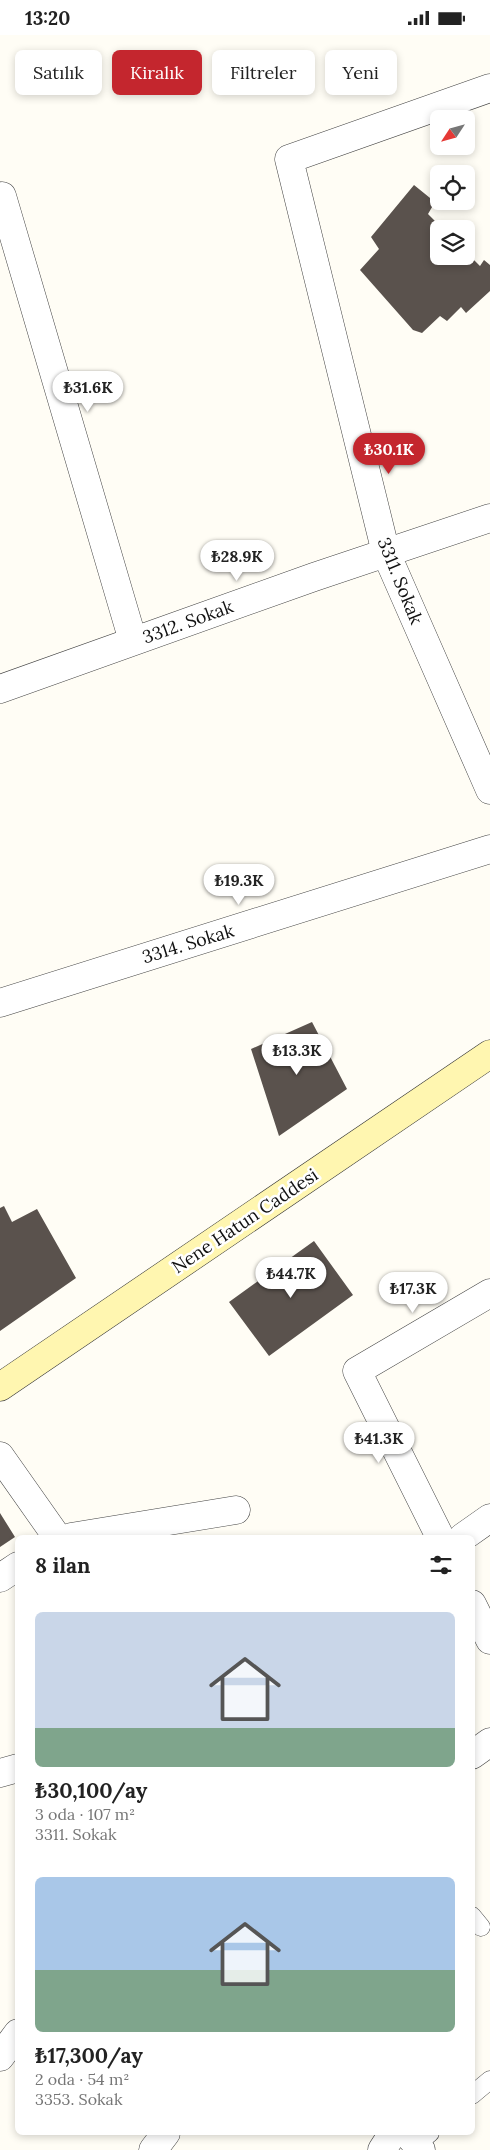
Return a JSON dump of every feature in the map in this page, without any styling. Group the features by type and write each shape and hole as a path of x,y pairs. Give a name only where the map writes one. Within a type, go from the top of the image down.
{"street":[{"name":"3311. Sokak","path":"490,88 289,159 386,553 490,791"},
{"path":"2,196 133,641"},
{"name":"3312. Sokak","path":"0,689 490,518"},
{"name":"3314. Sokak","path":"0,1003 490,849"},
{"name":"Nene Hatun Caddesi","path":"0,1387 490,1055"},
{"path":"439,1535 357,1371 490,1293"},
{"path":"0,1456 56,1535"},
{"path":"83,1535 236,1510"},
{"path":"466,1535 490,1517"},
{"path":"0,1577 15,1568"},
{"path":"475,1610 490,1640"},
{"path":"475,1753 490,1742"},
{"path":"0,1773 15,1769"},
{"path":"0,2057 15,2037"},
{"path":"153,2150 164,2135"},
{"path":"382,2150 413,2138"}],"lane":[{"path":"475,2092 490,2080"}],"building":[{"path":"414,185 430,198 430,210 428,214 434,220 430,220 430,265 475,265 475,261 480,266 484,260 490,265 490,291 466,313 461,307 447,321 440,316 422,333 413,330 360,270 379,249 371,237"},
{"path":"312,1022 347,1089 279,1136 251,1049"},
{"path":"4,1206 12,1222 37,1209 76,1278 0,1331 0,1208"},
{"path":"314,1241 353,1295 269,1356 229,1302"},
{"path":"0,1513 15,1537 0,1547"}]}
